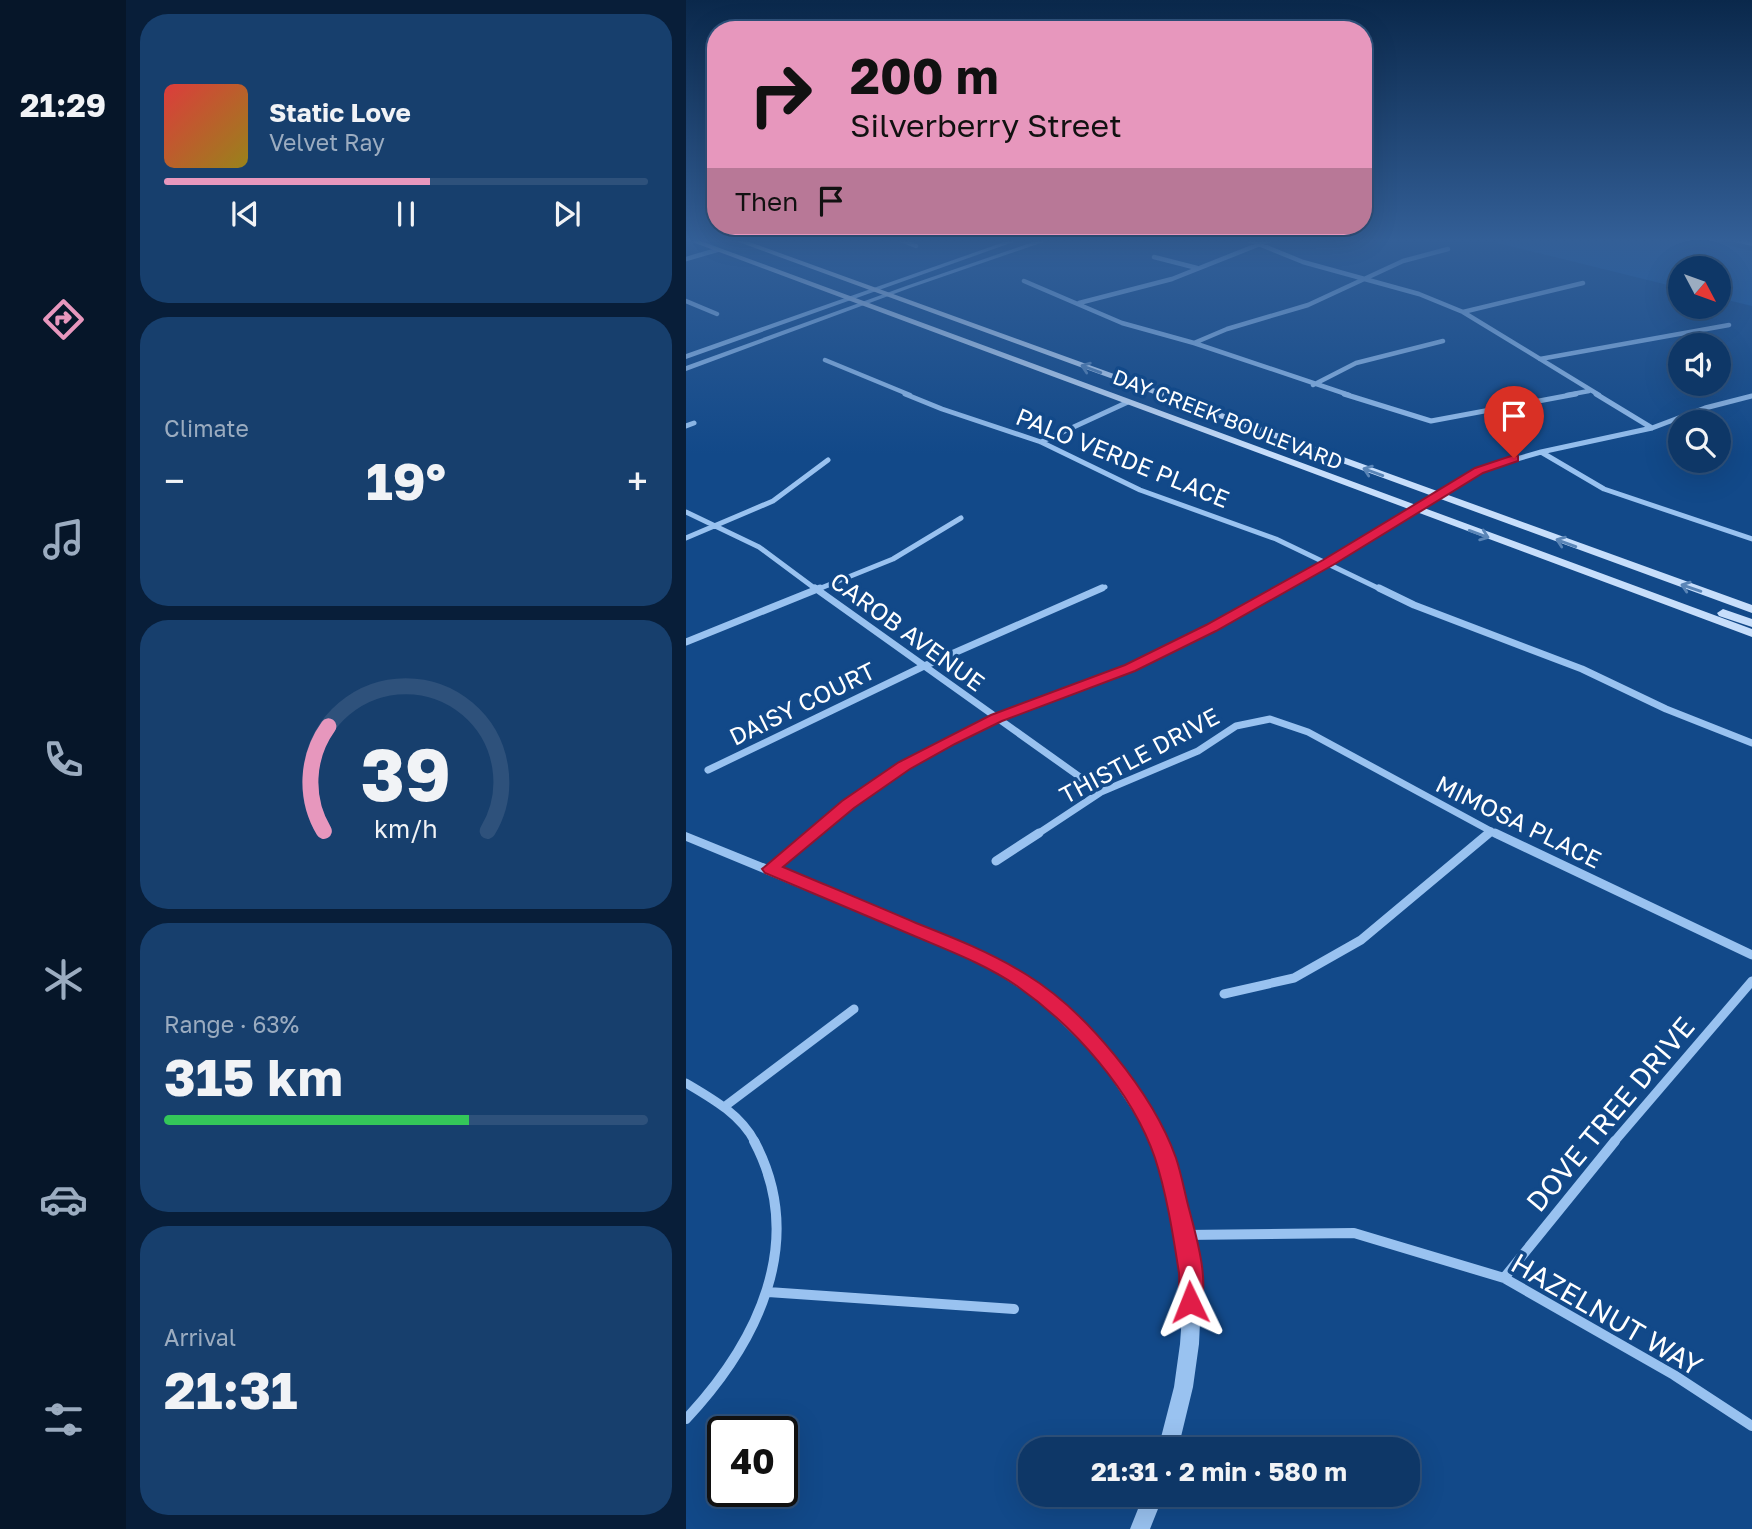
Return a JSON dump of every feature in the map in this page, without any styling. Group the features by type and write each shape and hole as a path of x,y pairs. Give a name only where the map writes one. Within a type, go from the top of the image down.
{"main road":[{"name":"DAY CREEK BOULEVARD","path":"887,311 1415,510 1752,633"},
{"name":"DAY CREEK BOULEVARD","path":"932,311 1752,609"},
{"path":"1671,604 1695,603 1752,623"}],"street":[{"path":"710,311 717,314"},
{"path":"686,357 814,311"},
{"path":"686,369 842,311"},
{"path":"1097,311 1122,323 1194,343 1313,385 1360,397 1431,421 1590,391"},
{"path":"1194,343 1227,329 1287,311"},
{"path":"1463,312 1652,428"},
{"path":"1540,359 1729,325"},
{"path":"1313,385 1356,363 1443,341"},
{"name":"PALO VERDE PLACE","path":"825,360 942,409 1041,442 1140,490 1254,530 1328,562 1414,605 1582,668 1675,713 1748,742"},
{"path":"771,869 848,804 904,765 996,718 1130,668 1211,628 1328,562 1479,470 1541,452 1652,428 1705,408 1752,396"},
{"path":"1041,442 1128,402"},
{"path":"686,426 694,424"},
{"path":"1541,452 1604,489 1752,539"},
{"path":"686,538 773,501 828,460"},
{"name":"CAROB AVENUE","path":"686,512 759,547 922,667 1101,792"},
{"path":"686,642 892,559 961,518"},
{"name":"DAISY COURT","path":"708,770 922,667 1105,587"},
{"name":"THISTLE DRIVE","path":"996,861 1101,792 1198,751 1236,726 1270,719"},
{"name":"MIMOSA PLACE","path":"1270,719 1308,732 1491,831 1752,955"},
{"path":"1748,742 1752,734"},
{"path":"1224,994 1294,978 1361,940 1491,831"},
{"path":"686,836 984,958 1024,981 1058,1009 1093,1044 1125,1082 1147,1118 1166,1158 1184,1235 1191,1280 1186,1374 1171,1437"},
{"name":"DOVE TREE DRIVE","path":"1504,1278 1641,1110 1752,981"},
{"path":"724,1107 854,1009"},
{"path":"686,1083 724,1107 744,1125 773,1177 778,1217 776,1254 768,1292 727,1372 686,1419"},
{"name":"HAZELNUT WAY","path":"1184,1235 1354,1233 1504,1278 1674,1376 1752,1426"},
{"path":"768,1292 1014,1309"},
{"path":"1140,1529 1149,1507"}],"route":[{"path":"1190,1302 1191,1280 1184,1235 1166,1158 1147,1118 1125,1082 1093,1044 1058,1009 1024,981 984,958 771,869 848,804 904,765 949,740 996,718 1130,668 1211,628 1328,562 1479,470 1514,458"}]}
